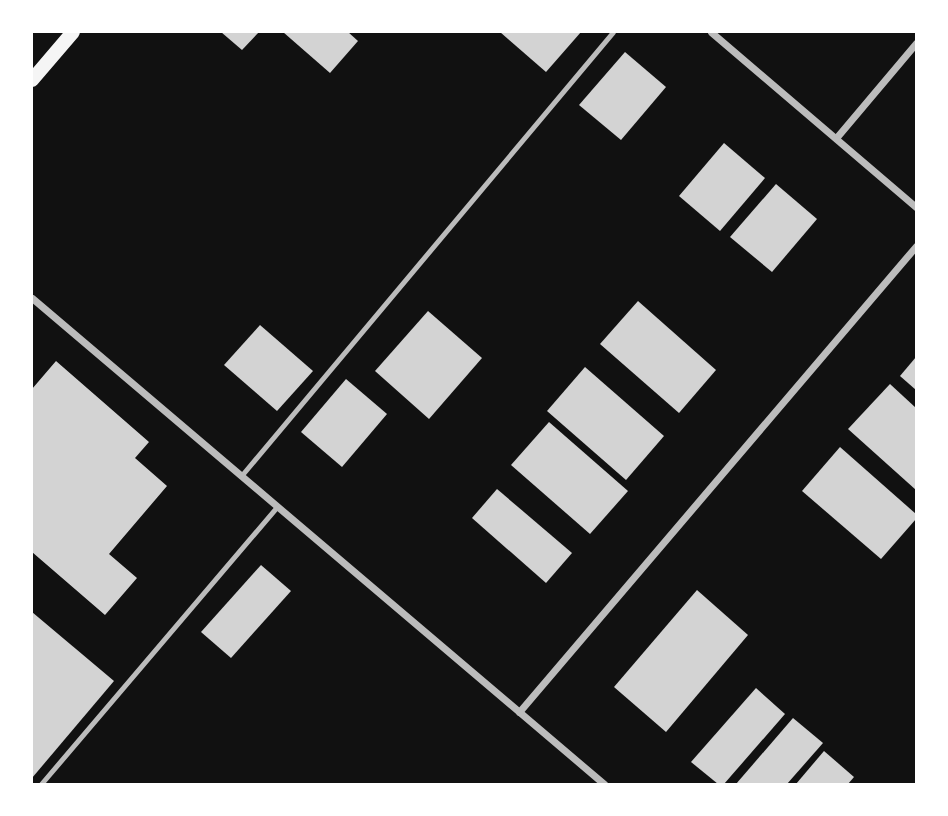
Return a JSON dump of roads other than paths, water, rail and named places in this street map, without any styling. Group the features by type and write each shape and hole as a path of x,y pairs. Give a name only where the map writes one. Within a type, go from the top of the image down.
{"main road":[{"path":"32,80 74,32"}],"street":[{"path":"711,32 916,206"},
{"path":"836,138 916,43"},
{"path":"519,712 916,246"},
{"path":"32,298 604,785"}],"lane":[{"path":"241,476 613,32"},
{"path":"41,785 277,507"}]}
